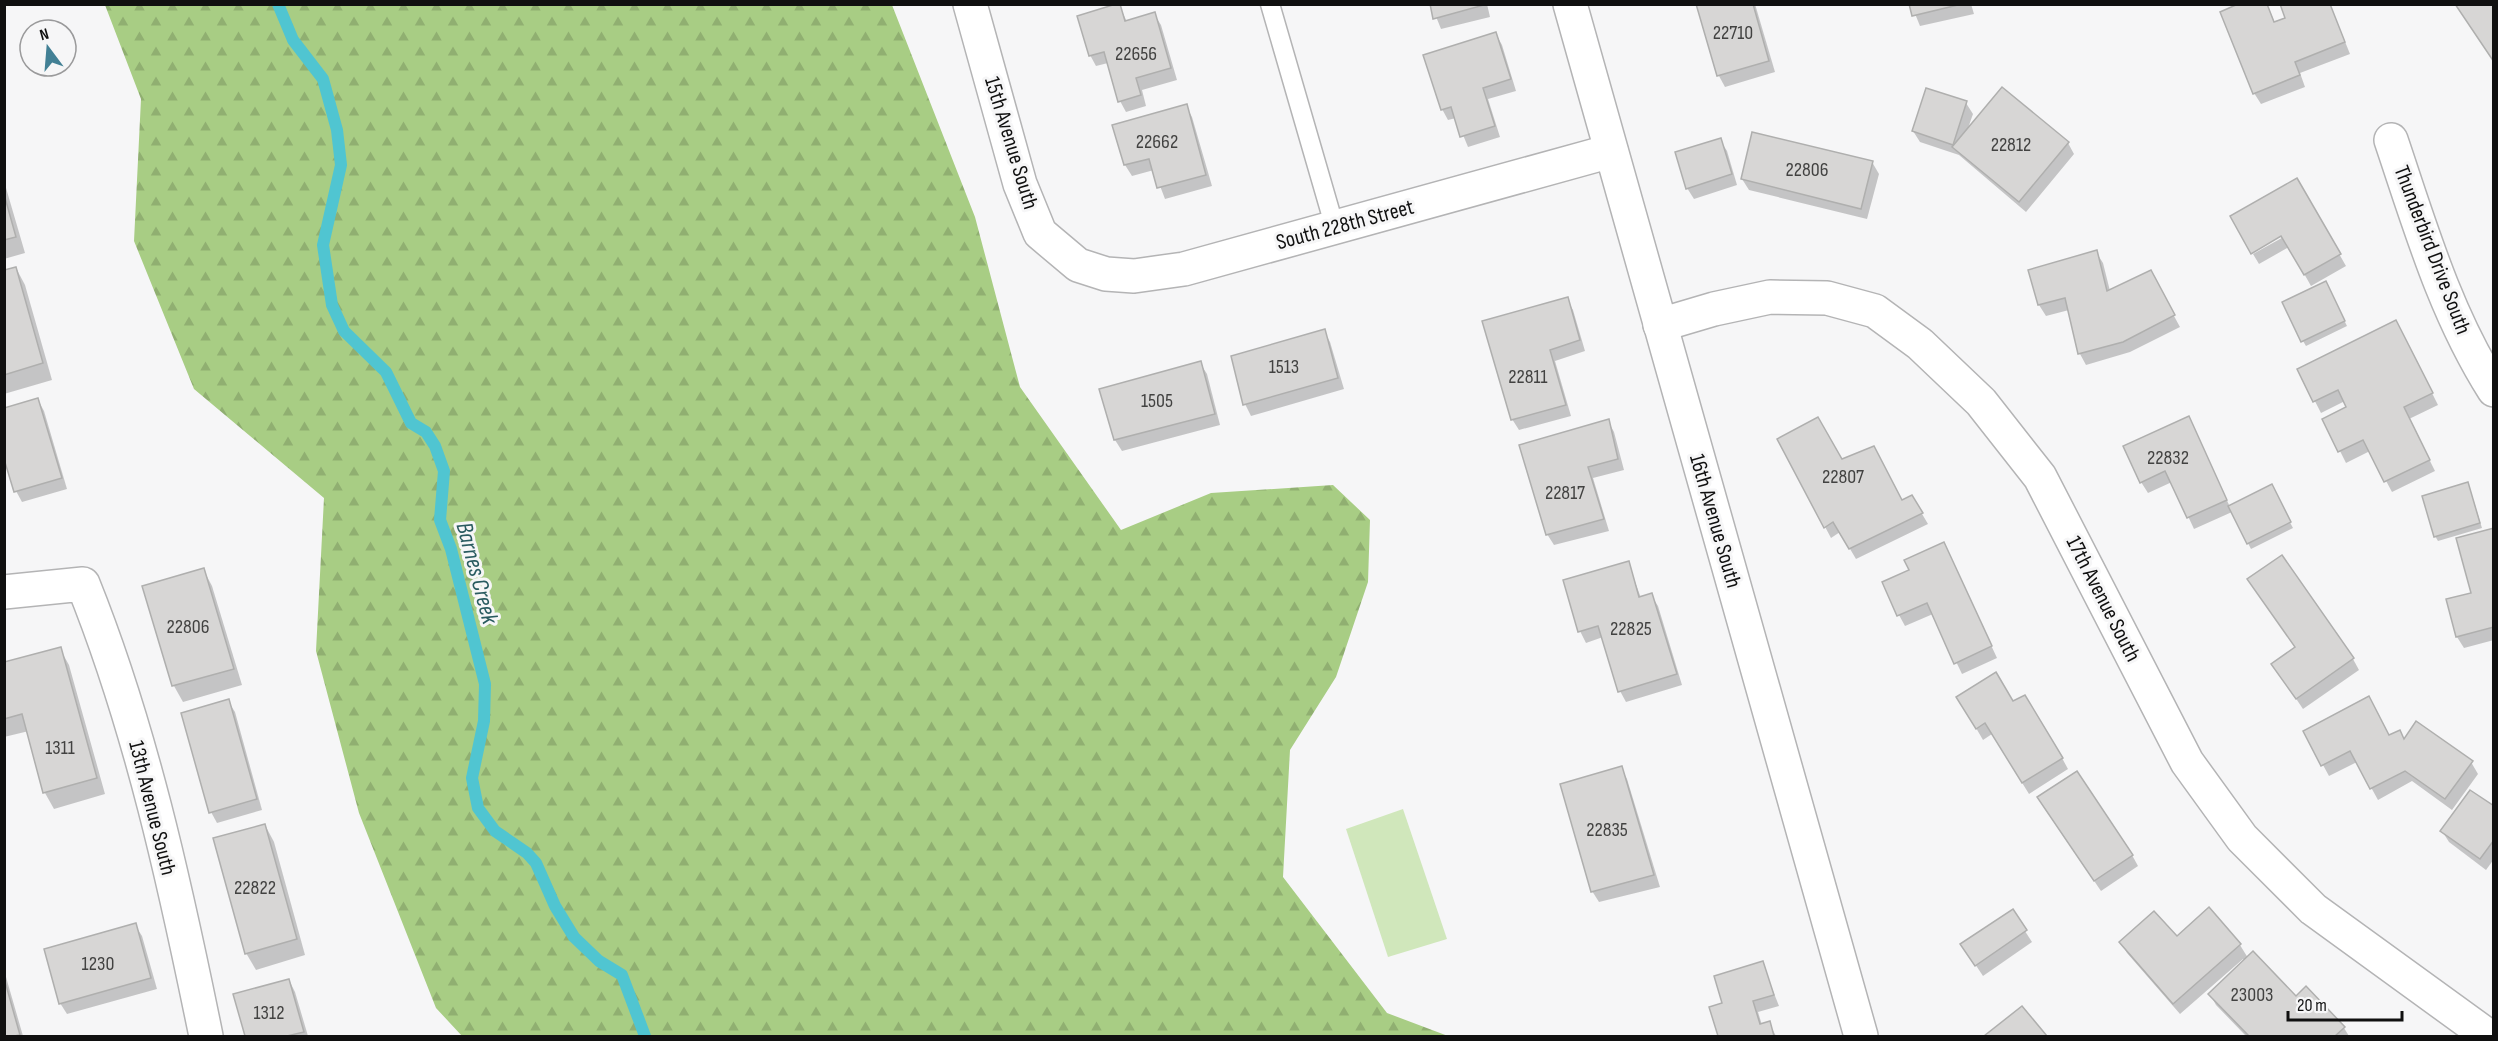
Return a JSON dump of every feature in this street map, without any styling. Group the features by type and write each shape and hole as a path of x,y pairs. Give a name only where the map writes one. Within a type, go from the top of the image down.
{"street":[{"name":"15th Avenue South","path":"970,4 1020,184 1040,234 1078,265"},
{"name":"16th Avenue South","path":"1570,4 1861,1036"},
{"name":"Thunderbird Drive South","path":"2391,140 2430,257 2452,314 2493,390"},
{"name":"South 228th Street","path":"1078,265 1106,274 1134,276 1184,269 1611,151"},
{"name":"17th Avenue South","path":"1660,325 1714,309 1770,297 1827,298 1875,311 1920,344 1981,402 2040,477 2187,762 2242,838 2313,909 2488,1036"},
{"name":"13th Avenue South","path":"4,592 83,584 98,620 144,768 206,1036"}],"lane":[{"path":"1270,4 1335,228"}],"green space":[{"path":"105,5 892,5 975,217 1020,387 1121,530 1211,493 1333,485 1370,520 1368,582 1336,677 1290,750 1283,877 1387,1013 1448,1036 462,1036 436,1008 359,813 316,651 324,498 194,389 134,241 141,99"},
{"path":"1403,809 1447,939 1388,957 1346,829"}],"building":[{"path":"1120,4 1125,21 1155,12 1171,68 1136,78 1141,95 1118,102 1104,52 1089,56 1077,16"},
{"path":"1430,4 1484,4 1484,5 1433,19"},
{"path":"1696,4 1753,4 1769,61 1717,76"},
{"path":"1909,4 1962,4 1912,16"},
{"path":"2238,4 2267,4 2274,22 2285,18 2280,4 2330,4 2345,42 2295,62 2300,75 2253,94 2220,12"},
{"path":"2455,4 2494,4 2494,62"},
{"path":"1496,32 1511,79 1483,88 1495,126 1460,137 1451,107 1441,110 1423,55"},
{"path":"2002,87 2069,142 2019,202 1952,147"},
{"path":"1926,88 1967,101 1953,145 1912,131"},
{"path":"1187,104 1206,175 1157,188 1149,159 1124,165 1112,125"},
{"path":"1752,132 1873,161 1861,209 1741,179"},
{"path":"1721,138 1732,174 1686,189 1675,152"},
{"path":"2297,178 2341,254 2304,275 2281,236 2251,254 2230,216"},
{"path":"4,194 16,237 4,240"},
{"path":"2097,250 2107,291 2151,270 2175,315 2123,342 2078,354 2065,298 2038,305 2028,270"},
{"path":"16,267 43,363 4,375 4,270"},
{"path":"2326,281 2345,321 2301,342 2282,302"},
{"path":"1568,297 1580,340 1550,350 1566,405 1511,420 1482,321"},
{"path":"2396,320 2433,393 2404,407 2430,460 2384,482 2363,440 2338,452 2322,419 2346,407 2338,390 2313,402 2297,369"},
{"path":"1325,329 1338,378 1243,405 1231,356"},
{"path":"1201,361 1215,414 1114,440 1099,389"},
{"path":"38,398 62,478 14,492 4,459 4,408"},
{"path":"2189,416 2227,500 2187,518 2165,471 2140,483 2123,446"},
{"path":"1818,417 1842,459 1874,446 1902,500 1912,495 1923,513 1849,549 1833,522 1824,528 1777,439"},
{"path":"1609,419 1618,459 1588,467 1604,519 1546,535 1519,445"},
{"path":"2468,482 2480,523 2434,537 2422,496"},
{"path":"2272,484 2291,522 2247,544 2228,506"},
{"path":"2494,528 2494,627 2456,637 2446,599 2471,593 2456,538"},
{"path":"1944,542 1992,646 1954,664 1927,603 1897,616 1882,582 1909,570 1904,560"},
{"path":"2282,555 2354,658 2296,699 2271,664 2295,647 2247,579"},
{"path":"1629,561 1639,597 1652,593 1677,674 1618,692 1598,626 1578,632 1563,580"},
{"path":"204,568 234,669 172,686 142,586"},
{"path":"61,647 97,778 43,793 22,714 4,719 4,662"},
{"path":"1996,672 2013,701 2025,695 2063,758 2022,783 1985,723 1976,729 1956,697"},
{"path":"2369,696 2389,735 2400,730 2404,739 2416,721 2473,761 2445,799 2405,771 2370,789 2350,751 2321,766 2303,731"},
{"path":"229,699 257,799 209,813 181,713"},
{"path":"1622,766 1654,875 1591,892 1560,784"},
{"path":"2077,771 2133,855 2094,881 2037,797"},
{"path":"2470,790 2494,806 2494,840 2480,859 2440,831"},
{"path":"265,824 297,939 245,954 213,838"},
{"path":"2209,907 2241,944 2173,1004 2119,942 2154,911 2177,936"},
{"path":"2013,909 2027,930 1975,966 1960,944"},
{"path":"136,923 151,978 59,1004 44,949"},
{"path":"2253,951 2296,996 2306,986 2345,1027 2335,1036 2249,1036 2208,994"},
{"path":"1763,961 1774,995 1753,1001 1760,1024 1770,1021 1774,1036 1718,1036 1709,1007 1722,1003 1714,976"},
{"path":"4,978 20,1035 4,1036"},
{"path":"289,979 304,1032 287,1036 245,1036 233,994"},
{"path":"2022,1006 2047,1036 1984,1036"}],"waterway":[{"name":"Barnes Creek","path":"278,4 293,40 323,79 337,130 341,165 323,245 332,305 344,331 386,372 411,423 426,432 435,446 444,471 440,520 451,549 485,684 484,721 472,778 478,808 495,831 527,853 536,863 555,906 574,937 599,961 622,975 645,1036"}]}
